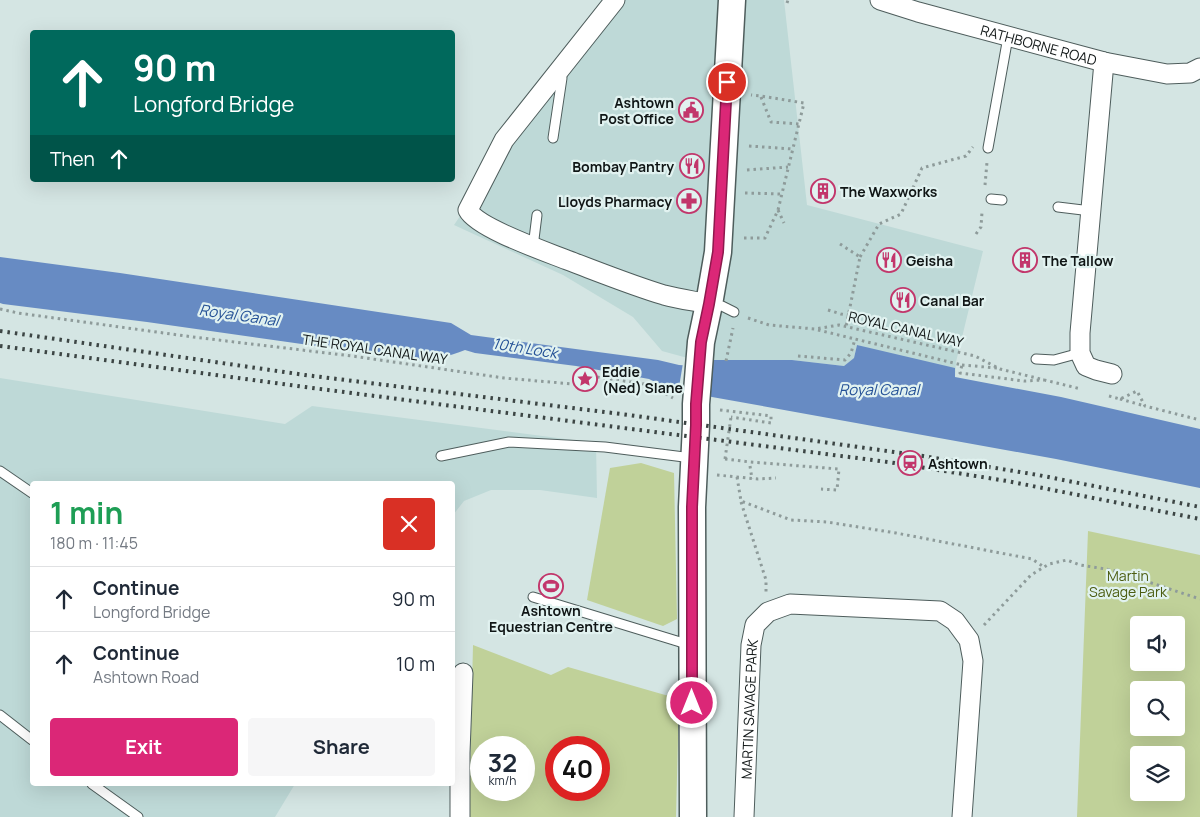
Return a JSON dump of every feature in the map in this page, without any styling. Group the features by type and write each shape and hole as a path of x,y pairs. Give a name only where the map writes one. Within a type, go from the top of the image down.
{"street":[{"path":"693,817 692,507 696,402 701,342 718,252 732,0"},
{"name":"RATHBORNE ROAD","path":"880,0 1008,37 1104,62 1167,74 1197,73"},
{"path":"611,4 504,140 468,210 471,215 486,225 533,247 611,277 665,295 709,304"},
{"path":"1104,62 1080,333 1080,353 1086,366 1112,374"},
{"path":"768,612 790,604 940,612 955,621 969,640 972,661 962,817"},
{"name":"MARTIN SAVAGE PARK","path":"744,817 751,645 755,625 768,612"},
{"path":"460,817 456,752 463,674"}],"lane":[{"path":"988,148 1008,37"},
{"path":"553,138 562,78 558,71"},
{"path":"991,199 1002,200"},
{"path":"1058,207 1091,211"},
{"path":"533,247 537,215"},
{"path":"709,304 722,306 734,312"},
{"path":"1036,359 1054,360 1080,353"},
{"path":"441,456 509,442 605,447 694,467"},
{"path":"0,472 30,492"},
{"path":"533,597 692,646"},
{"path":"0,715 30,738"},
{"path":"95,786 138,817"}],"path":[{"path":"743,238 765,238 778,210 804,103 750,95"},
{"path":"761,96 771,122 799,124"},
{"path":"747,146 793,149"},
{"path":"846,327 860,257 879,224 901,214 922,168 966,156 972,147 988,148"},
{"path":"746,170 788,167"},
{"path":"745,194 782,194"},
{"path":"778,210 784,223"},
{"path":"840,244 860,257"},
{"name":"THE ROYAL CANAL WAY","path":"0,309 193,337 352,356 504,378 584,385 597,377 651,384 671,397 696,402"},
{"path":"828,310 848,315"},
{"name":"ROYAL CANAL WAY","path":"734,312 769,325 815,329 839,325 975,356 1000,369 1064,384"},
{"path":"815,329 962,365 1000,369"},
{"path":"798,356 845,360 851,353 855,339"},
{"path":"962,365 960,373 1024,381 1050,380"},
{"path":"586,373 597,377"},
{"path":"1137,391 1146,406"},
{"path":"1120,399 1200,420"},
{"path":"696,402 771,416 771,423 731,417 725,458 750,462 839,469 837,490 821,489"},
{"path":"750,466 752,479"},
{"path":"694,467 715,475 752,479 776,478"},
{"path":"737,477 741,501 766,580 768,612"},
{"path":"741,501 790,520 827,522 896,533 1032,559 1044,567"},
{"path":"969,640 1031,574 1049,564 1067,560 1080,565 1112,570 1200,598"}],"shaded area":[{"path":"607,0 784,0 807,205 983,251 956,362 955,377 857,345 854,358 844,366 792,360 709,360 684,357 662,351 633,317 563,275 454,225"},
{"path":"0,378 285,424 312,406 596,443 597,498 540,490 491,490 464,501 455,512 455,481 30,481 30,786 294,786 275,817 0,817"}],"green space":[{"path":"641,463 674,473 677,619 663,626 587,600 610,468"},
{"name":"Martin Savage Park","path":"1088,531 1200,555 1200,817 1077,817"},
{"path":"473,645 551,675 568,667 679,699 676,817 469,817 470,774 470,801 535,801 535,736 471,736"}],"water":[{"path":"0,257 120,273 451,323 471,335 658,360 679,365 708,367 709,360 792,360 844,366 854,358 857,345 955,368 955,377 1061,397 1200,429 1200,488 1056,459 680,391 649,379 576,366 475,353 465,350 437,358 408,359 147,322 3,304 0,303"}],"pier":[{"path":"683,363 706,364 702,396 678,393"}],"railway":[{"path":"0,331 305,375 629,415 923,456 1038,475 1200,507"},
{"path":"0,346 888,462 1007,481 1200,519"}],"place":[{"name":"Ashtown Post Office","path":"691,110"},
{"name":"Bombay Pantry","path":"692,166"},
{"name":"The Waxworks","path":"823,191"},
{"name":"Lloyds Pharmacy","path":"689,201"},
{"name":"Geisha","path":"889,260"},
{"name":"The Tallow","path":"1025,260"},
{"name":"Canal Bar","path":"903,300"},
{"name":"Eddie (Ned) Slane","path":"585,379"},
{"name":"Ashtown","path":"910,463"},
{"name":"Ashtown Equestrian Centre","path":"551,586"}],"route":[{"path":"692,703 692,507 696,404 701,342 718,252 727,82"}],"water label":[{"name":"Royal Canal","path":"239,315"},
{"name":"10th Lock","path":"525,348"},
{"name":"Royal Canal","path":"879,389"}]}
